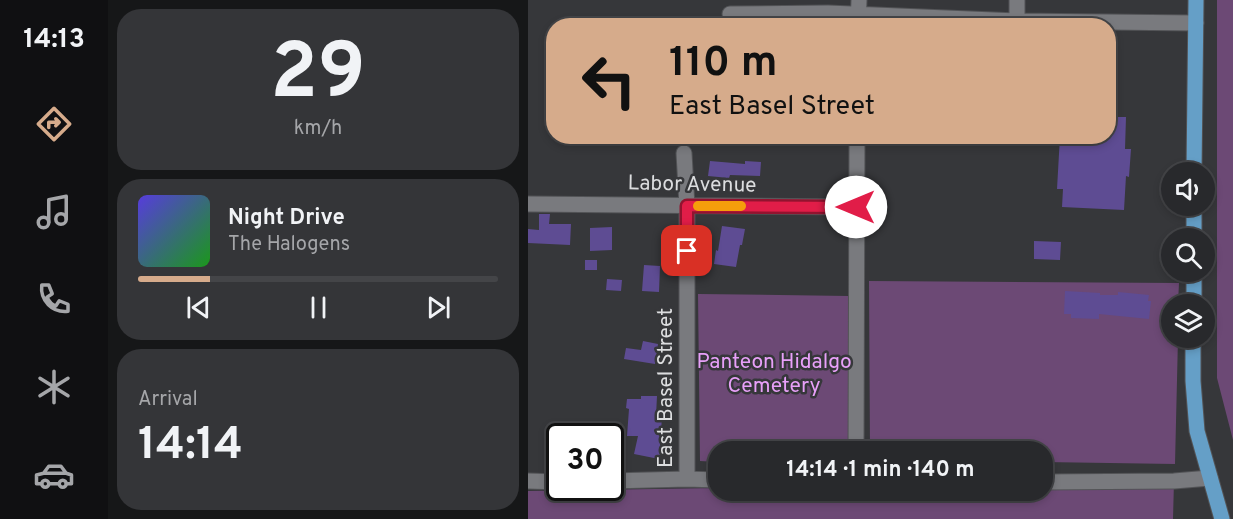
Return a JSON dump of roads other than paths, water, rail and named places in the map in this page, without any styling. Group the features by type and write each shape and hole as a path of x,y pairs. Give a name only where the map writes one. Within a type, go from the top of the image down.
{"main road":[{"path":"1194,162 1196,0"},
{"path":"1193,348 1197,431 1222,519"}],"street":[{"path":"1017,0 1017,18"},
{"path":"730,14 858,13 957,18"},
{"path":"1116,22 1196,23"},
{"path":"856,441 857,144"},
{"name":"East Basel Street","path":"684,153 687,206 687,479"},
{"name":"Labor Avenue","path":"528,204 856,207"},
{"path":"1053,482 1152,482 1210,478"},
{"path":"624,481 708,480"},
{"path":"528,481 546,482"}],"park label":[{"name":"Panteon Hidalgo Cemetery","path":"774,374"}]}
